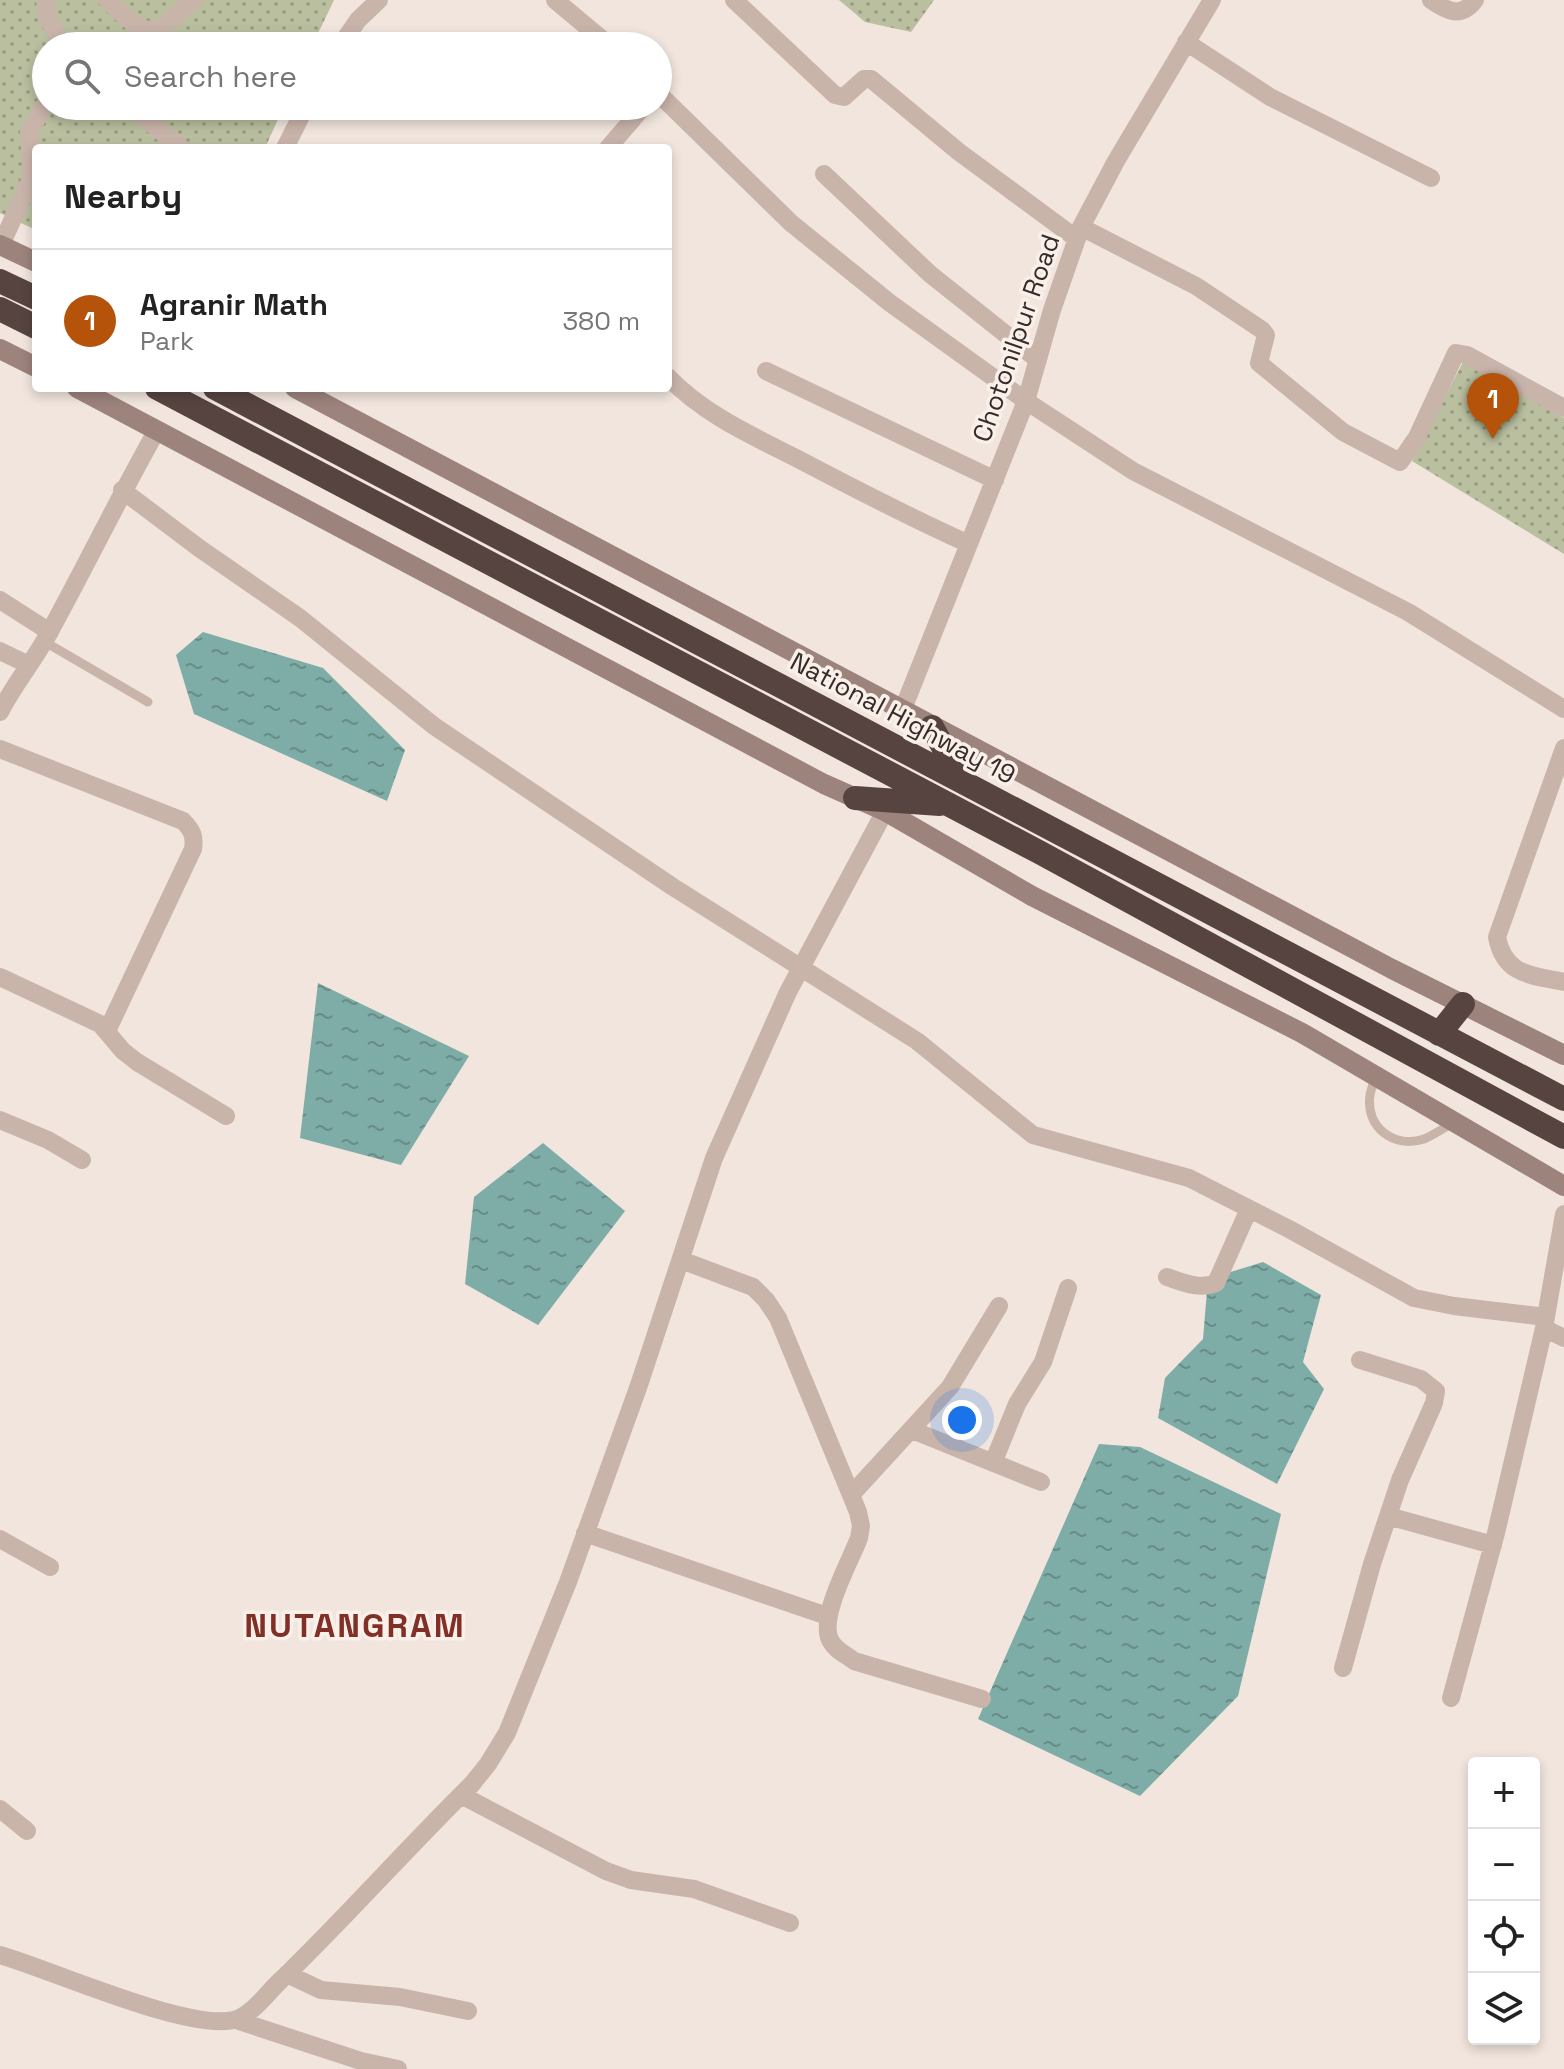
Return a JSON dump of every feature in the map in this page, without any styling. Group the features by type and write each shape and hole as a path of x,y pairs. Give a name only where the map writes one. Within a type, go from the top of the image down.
{"highway":[{"path":"0,281 32,296"},
{"path":"0,309 32,325"},
{"path":"165,392 951,805 1564,1137"},
{"name":"National Highway 19","path":"223,392 1564,1099"},
{"path":"932,727 962,781"},
{"path":"855,798 951,805"},
{"path":"1439,1034 1463,1004"}],"main road":[{"path":"0,245 32,260"},
{"path":"0,349 32,365"},
{"path":"85,392 824,784 885,811 1032,896 1302,1033 1564,1186"},
{"path":"303,392 932,727 1564,1055"}],"street":[{"path":"45,0 48,19 56,32"},
{"path":"107,0 133,25 152,31 162,29 194,0"},
{"path":"350,32 379,0"},
{"path":"555,0 593,32"},
{"path":"734,0 835,95 844,97 864,79 871,79 959,152 1079,233 1196,286 1262,330 1266,335 1259,363 1343,432 1400,462 1417,437 1456,353 1467,355 1564,408"},
{"name":"Chotonilpur Road","path":"903,709 1026,401 1079,233 1116,161 1212,0"},
{"path":"1431,0 1448,12 1460,13 1475,0"},
{"path":"1186,42 1270,97 1431,178"},
{"path":"672,107 791,223 890,303 1026,401 1133,471 1408,612 1564,709"},
{"path":"0,245 32,177 29,132 36,120"},
{"path":"147,120 176,144"},
{"path":"287,144 299,120"},
{"path":"611,144 632,120"},
{"path":"824,174 930,274 1038,360"},
{"path":"766,371 995,480"},
{"path":"672,381 685,394 736,429 894,510 969,544"},
{"path":"0,712 47,637 122,490 157,430"},
{"path":"122,490 300,618 434,726 673,887 917,1041 1033,1135 1189,1178 1414,1298 1545,1322 1564,1338"},
{"path":"0,600 47,637"},
{"path":"0,651 29,665"},
{"path":"1564,748 1497,937 1500,955 1515,969 1564,982"},
{"path":"0,749 183,821 192,830 193,849 107,1031"},
{"path":"236,2020 287,1974 461,1795 488,1764 507,1733 585,1533 714,1158 800,969 885,811"},
{"path":"0,977 83,1015 107,1031 137,1062 226,1116"},
{"path":"0,1120 48,1140 82,1160"},
{"path":"1167,1277 1198,1286 1216,1283 1249,1209"},
{"path":"1451,1698 1493,1545 1545,1322 1564,1214"},
{"path":"681,1260 753,1287 766,1300 778,1318 851,1495 861,1526 827,1616 829,1638 836,1649 854,1661 982,1699"},
{"path":"993,1463 1017,1404 1043,1362 1068,1288"},
{"path":"851,1495 950,1387 999,1306"},
{"path":"1343,1668 1372,1564 1400,1480 1434,1403 1436,1391 1421,1379 1360,1360"},
{"path":"912,1430 1041,1482"},
{"path":"1388,1516 1493,1545"},
{"path":"585,1533 827,1616"},
{"path":"0,1539 50,1567"},
{"path":"461,1795 606,1871 631,1880 694,1889 790,1923"},
{"path":"0,1809 27,1831"},
{"path":"0,1955 173,2014 212,2021 236,2020 361,2061 398,2069"},
{"path":"287,1974 321,1990 400,1997 468,2011"}],"lane":[{"path":"47,637 148,702"},
{"path":"1376,1076 1369,1097 1374,1121 1382,1133 1392,1140 1423,1139 1453,1123"}],"green space":[{"path":"0,0 334,0 319,32 32,32 32,120 278,120 267,144 32,144 32,228 0,213"},
{"path":"839,0 934,0 911,32 865,22"},
{"path":"1463,362 1564,418 1564,554 1412,461"}],"water":[{"path":"203,632 323,668 405,750 387,801 194,714 176,655"},
{"path":"318,983 469,1056 401,1165 300,1138"},
{"path":"543,1143 625,1211 538,1325 465,1284 474,1197"},
{"path":"1263,1262 1321,1295 1303,1362 1324,1389 1277,1484 1158,1418 1165,1378 1203,1339 1208,1279"},
{"path":"1099,1444 1140,1447 1281,1514 1238,1696 1140,1796 978,1719"}],"place":[{"name":"Agranir Math","path":"1493,439"}],"district":[{"name":"NUTANGRAM","path":"355,1625"}]}
